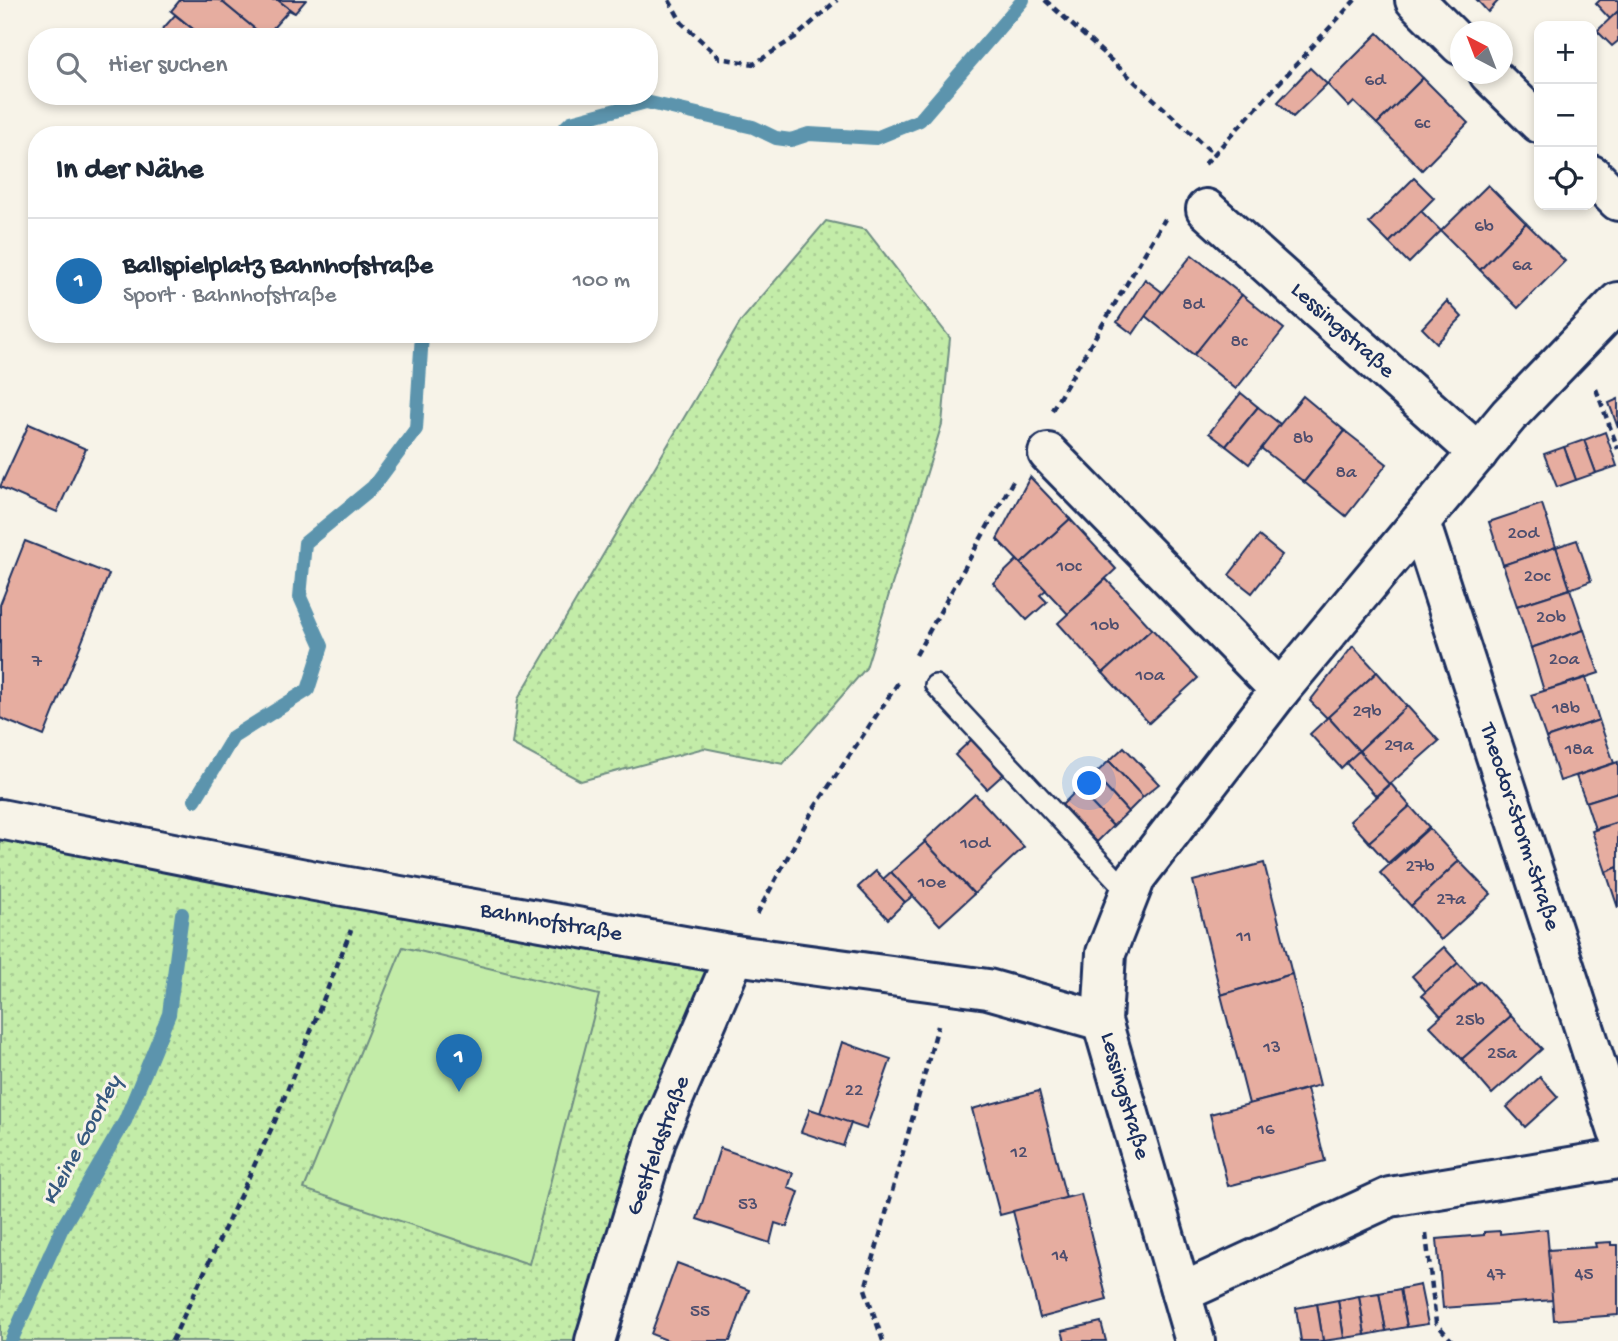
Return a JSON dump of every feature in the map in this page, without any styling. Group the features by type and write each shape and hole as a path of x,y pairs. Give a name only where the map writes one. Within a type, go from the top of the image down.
{"street":[{"path":"1415,0 1450,34"},
{"path":"1499,84 1534,118"},
{"path":"1597,180 1618,201"},
{"name":"Lessingstraße","path":"1206,209 1478,453"},
{"name":"Lessingstraße","path":"1195,1341 1102,1021 1106,953 1129,893 1136,877 1280,690 1509,415 1618,302"},
{"path":"1048,453 1280,690"},
{"name":"Theodor-Storm-Straße","path":"1420,522 1618,1132"},
{"name":"Bahnhofstraße","path":"0,819 367,890 735,955 988,989 1102,1021"},
{"name":"Gestfeldstraße","path":"595,1341 657,1138 735,955"},
{"path":"1181,1293 1390,1197 1618,1159"}],"lane":[{"path":"934,685 1129,893"}],"path":[{"path":"669,0 682,23 720,58 754,64 797,36 836,0"},
{"path":"1045,0 1214,154"},
{"path":"1579,342 1618,449"},
{"path":"172,1341 275,1121 367,890"},
{"path":"883,1341 865,1289 949,984"},
{"path":"1421,1191 1436,1323 1452,1341"}],"green space":[{"path":"826,221 866,230 950,338 942,424 866,668 783,764 704,748 581,781 512,744 518,699 741,321"},
{"path":"0,819 735,955 595,1341 0,1341"},
{"path":"403,947 599,995 529,1264 304,1189"}],"building":[{"path":"180,0 220,0 254,28 192,28 171,11"},
{"path":"220,0 278,0 295,13 289,10 273,28 254,28"},
{"path":"278,0 306,0 295,13"},
{"path":"1477,0 1499,0 1488,12"},
{"path":"1600,0 1618,0 1618,11 1610,19 1596,4"},
{"path":"1618,11 1618,41 1612,46 1597,31"},
{"path":"175,15 192,28 164,28"},
{"path":"1378,33 1423,78 1377,124 1354,102 1349,107 1327,84"},
{"path":"1310,68 1327,84 1293,117 1278,102"},
{"path":"1423,78 1468,123 1422,170 1377,124"},
{"path":"1414,178 1434,198 1389,243 1369,223"},
{"path":"1488,185 1526,223 1480,270 1441,231"},
{"path":"1421,211 1441,231 1409,263 1389,243"},
{"path":"1526,223 1565,261 1518,308 1480,270"},
{"path":"1192,255 1242,295 1194,355 1144,315"},
{"path":"1145,279 1162,292 1133,334 1117,322"},
{"path":"1242,295 1284,329 1236,389 1194,355"},
{"path":"1447,301 1462,317 1437,343 1422,328"},
{"path":"1241,393 1258,407 1226,446 1209,433"},
{"path":"1303,396 1345,431 1304,482 1261,448"},
{"path":"1618,399 1618,428 1609,403"},
{"path":"1258,407 1280,424 1249,464 1226,446"},
{"path":"29,424 86,449 57,512 0,487"},
{"path":"1345,431 1387,464 1346,516 1304,482"},
{"path":"1605,432 1617,466 1596,473 1584,440"},
{"path":"1584,440 1596,473 1576,480 1564,447"},
{"path":"1564,447 1576,480 1557,487 1544,454"},
{"path":"1030,477 1070,519 1021,564 997,539"},
{"path":"1542,504 1556,547 1503,565 1489,522"},
{"path":"1070,519 1116,569 1068,614 1021,564"},
{"path":"1259,536 1282,555 1252,593 1229,575"},
{"path":"1577,540 1591,581 1570,589 1556,547"},
{"path":"25,541 109,574 44,736 0,718 0,605"},
{"path":"1556,547 1570,589 1517,606 1503,565"},
{"path":"1017,560 1046,590 1040,595 1047,602 1027,620 993,583"},
{"path":"1106,579 1152,629 1103,673 1058,623"},
{"path":"1570,589 1584,630 1531,648 1517,606"},
{"path":"1152,629 1198,678 1149,723 1103,673"},
{"path":"1584,630 1599,673 1544,691 1531,648"},
{"path":"1353,646 1377,672 1327,718 1310,701"},
{"path":"1377,672 1407,706 1359,751 1328,717"},
{"path":"1586,678 1599,720 1546,738 1531,695"},
{"path":"1407,706 1439,741 1389,785 1359,751"},
{"path":"1328,717 1359,751 1341,768 1310,734"},
{"path":"1599,720 1614,763 1560,781 1546,738"},
{"path":"974,737 1007,771 987,789 955,755"},
{"path":"1124,747 1159,784 1143,797 1109,761"},
{"path":"1359,751 1389,784 1376,796 1346,763"},
{"path":"1109,761 1143,797 1128,812 1094,775"},
{"path":"1618,762 1618,792 1586,802 1576,776"},
{"path":"1094,775 1128,812 1113,826 1078,789"},
{"path":"1391,784 1410,806 1369,842 1350,821"},
{"path":"1078,789 1113,826 1097,842 1062,805"},
{"path":"1618,792 1618,822 1595,829 1586,802"},
{"path":"975,794 1024,847 974,894 924,841"},
{"path":"1410,806 1429,827 1388,863 1369,842"},
{"path":"1618,822 1618,867 1606,872 1592,831"},
{"path":"1429,828 1459,861 1411,906 1380,873"},
{"path":"925,842 974,894 940,925 891,872"},
{"path":"1459,861 1491,894 1441,940 1411,906"},
{"path":"1264,863 1292,974 1221,995 1193,881"},
{"path":"1618,867 1618,908 1606,872"},
{"path":"876,871 905,902 888,919 858,887"},
{"path":"891,872 913,896 905,902 883,879"},
{"path":"1444,947 1458,963 1426,992 1412,976"},
{"path":"1458,963 1477,984 1441,1016 1422,995"},
{"path":"1292,974 1320,1085 1249,1104 1221,995"},
{"path":"1480,981 1511,1016 1462,1059 1430,1026"},
{"path":"1511,1016 1542,1049 1492,1094 1462,1059"},
{"path":"842,1042 891,1059 866,1129 820,1113"},
{"path":"1540,1077 1558,1097 1525,1127 1507,1107"},
{"path":"1307,1089 1325,1161 1228,1186 1210,1114"},
{"path":"1039,1091 1066,1198 1000,1215 972,1109"},
{"path":"810,1109 851,1123 843,1146 801,1132"},
{"path":"720,1148 793,1173 788,1188 799,1192 787,1227 775,1223 770,1243 697,1219"},
{"path":"1081,1194 1107,1300 1040,1318 1013,1211"},
{"path":"1547,1229 1553,1300 1443,1308 1437,1239 1484,1235 1484,1232 1500,1231 1500,1234"},
{"path":"1611,1242 1611,1245 1618,1245 1618,1315 1554,1320 1548,1250 1596,1247 1595,1243"},
{"path":"677,1263 749,1290 730,1341 669,1341 651,1334"},
{"path":"1420,1285 1428,1324 1407,1327 1400,1289"},
{"path":"1400,1289 1407,1327 1386,1331 1379,1293"},
{"path":"1379,1293 1386,1331 1365,1335 1359,1296"},
{"path":"1359,1296 1365,1335 1344,1338 1338,1300"},
{"path":"1338,1300 1344,1338 1323,1341 1317,1304"},
{"path":"1317,1304 1323,1341 1301,1341 1296,1308"},
{"path":"1101,1322 1106,1341 1065,1341 1062,1331"}],"waterway":[{"name":"Kleine Goorley","path":"658,105 753,127 776,138 791,140 809,134 876,138 920,120 1023,0"},
{"name":"Kleine Goorley","path":"567,126 571,122 635,105"},
{"name":"Kleine Goorley","path":"195,800 233,737 308,690 322,646 300,597 305,543 373,487 416,429 421,343"},
{"name":"Kleine Goorley","path":"11,1341 61,1230 125,1121 169,1014 182,914"}],"place":[{"name":"Ballspielplatz Bahnhofstraße","path":"459,1092"}]}
